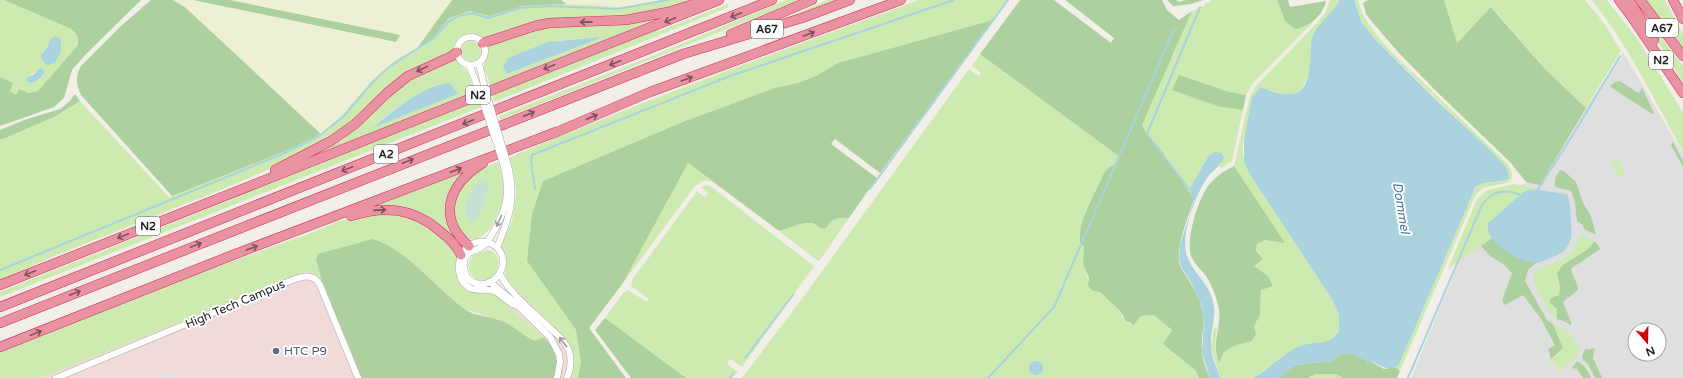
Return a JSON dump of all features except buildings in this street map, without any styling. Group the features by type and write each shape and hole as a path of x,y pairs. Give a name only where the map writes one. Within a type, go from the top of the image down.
{"highway":[{"path":"483,43 548,23 626,20 668,12 707,0"},
{"name":"N2","path":"0,284 719,0"},
{"name":"A2","path":"0,307 772,0"},
{"name":"A2","path":"0,323 683,54 812,0"},
{"name":"A67","path":"683,54 802,18 850,0"},
{"path":"469,246 456,232 450,216 452,198 459,183 477,167 489,160 650,92 901,0"},
{"name":"N2","path":"1619,0 1682,91"},
{"name":"A67","path":"1629,0 1647,28 1682,91"},
{"name":"A67","path":"1640,0 1683,56"},
{"path":"1673,0 1683,19"},
{"name":"N2","path":"237,191 331,141 355,124 387,93 408,76 452,56 457,52"},
{"path":"0,347 225,258 302,230 556,132"},
{"path":"302,230 309,230 355,214 373,210 385,209 405,211 420,217 436,227 452,242 463,258"}],"street":[{"path":"481,86 479,63 484,55 485,49 483,43 476,38 465,38 459,44 457,52 459,60 469,65 481,86 512,181 511,206 506,226 497,248"},
{"path":"469,65 479,63"},
{"path":"463,258 472,251 483,246 499,221 507,197 505,162"},
{"path":"463,258 468,279 479,284 490,282 500,274 503,262 501,254 497,248 486,242 478,242 469,246 463,258 458,268 464,282 468,286 477,290 495,291 510,304 517,306"},
{"path":"500,274 518,296 563,340 569,350 571,361 570,371 567,378"},
{"name":"High Tech Campus","path":"56,378 305,276 316,279 320,285 358,378"},
{"path":"490,282 513,301 550,337 559,354 560,362 557,378"}],"shaded area":[{"path":"1623,52 1683,154 1683,378 1411,378 1467,242 1494,198 1542,175"},
{"path":"372,226 477,317 525,267 606,378 0,378"},
{"path":"175,369 179,378 154,378"}],"green space":[{"path":"0,0 4,0 69,28 78,36 78,45 38,91 29,93 19,89 16,95 10,91 13,83 0,77","holes":["61,39 61,51 43,52 49,47 49,41","37,71 44,75 39,80 29,76"]},
{"path":"4,0 141,0 86,54 72,70 64,98 54,107 0,126 0,77 13,83 10,91 16,95 19,89 29,93 38,91 78,45 76,35 69,28"},
{"path":"151,0 173,0 186,8 321,134 286,151 172,196 81,95 77,84 77,77 81,66 121,26"},
{"path":"173,0 193,0 396,42 400,35 230,0 661,0 625,7 566,4 523,6 432,39 396,60 374,79 344,113 321,134 186,8"},
{"path":"193,0 230,0 400,35 396,42"},
{"path":"452,0 561,0 566,4 523,6 489,16 470,11 449,18 432,39 418,47"},
{"path":"661,0 694,0 667,9 625,17 548,21 486,39 473,33 466,34 459,37 449,54 427,63 353,123 291,160 223,189 57,255 0,280 0,139 54,117 80,101 169,197 286,151 321,134 344,113 373,79 396,60 432,39 449,18 470,11 489,16 523,6 566,4 625,7"},
{"path":"786,0 799,0 500,120 499,116 652,56"},
{"path":"827,0 838,0 788,19 788,17"},
{"path":"919,0 1008,0 993,20 838,63 818,75 798,83 775,88 685,121 543,181 527,261 576,330 581,362 578,378 570,378 573,372 574,358 567,340 505,278 506,261 501,249 502,242 512,221 516,195 510,157 663,95"},
{"path":"1020,0 1054,0 1111,43 1114,38 1065,0 1162,0 1167,10 1179,20 1192,11 1142,125 1148,136 1160,148 1194,199 1180,243 1179,261 1181,268 1200,301 1202,308 1204,323 1202,352 1204,363 1210,378 1199,378 1196,371 1163,344 1172,330 1154,315 1141,316 1133,326 1131,323 1126,321 1120,311 1100,292 1093,291 1088,286 1089,278 1083,264 1084,246 1080,243 1080,234 1084,216 1104,173 1109,167 1117,164 1120,157 980,54"},
{"path":"1167,0 1176,0 1179,2 1186,0 1203,0 1191,4 1173,6"},
{"path":"1212,0 1277,0 1285,21 1304,27 1315,20 1252,84 1246,95 1232,161 1221,168 1219,165 1222,163 1209,155 1189,190 1160,148 1148,136 1142,125 1192,11 1200,8"},
{"path":"1277,0 1288,0 1290,7 1326,1 1322,11 1315,20 1306,26 1295,29 1285,21"},
{"path":"1330,0 1339,0 1337,5 1312,35 1310,73 1302,88 1295,94 1289,95 1269,90 1251,120 1244,140 1243,150 1244,161 1249,173 1333,301 1339,315 1339,330 1331,340 1306,344 1284,355 1254,378 1220,378 1211,347 1214,327 1217,328 1215,346 1219,363 1224,352 1234,346 1252,341 1256,334 1254,326 1260,315 1261,290 1268,276 1254,266 1257,244 1264,240 1284,242 1234,166 1250,96 1256,86 1317,23 1325,13"},
{"path":"1354,0 1358,0 1362,12 1369,24 1396,57 1508,164 1512,172 1510,181 1480,190 1475,196 1400,371 1395,367 1399,365 1472,194 1479,184 1504,181 1505,166 1376,40 1362,23"},
{"path":"1368,0 1444,0 1457,43 1491,7 1545,69 1586,108 1540,185 1526,182 1510,162 1437,92 1398,52 1366,14 1363,3"},
{"path":"1444,0 1585,0 1604,23 1621,51 1586,108 1545,69 1492,7 1456,43"},
{"path":"1592,0 1607,0 1636,37 1683,112 1683,152 1629,55"},
{"path":"1633,0 1683,66 1683,83 1639,11"},
{"path":"1643,0 1665,0 1683,34 1683,52"},
{"path":"728,4 729,7 494,102 492,94 657,28 659,31"},
{"path":"678,12 491,87 487,75 483,69 488,53 487,45 535,28","holes":["600,37 507,74 555,41"]},
{"path":"993,20 880,173 835,139 831,144 877,178 849,218 833,220 827,227 822,229 813,223 804,223 779,231 688,163 623,283 589,328 626,378 578,378 581,362 576,330 527,261 532,214 543,181 685,121 775,88 798,83 818,75 838,63"},
{"path":"471,41 478,44 481,51 478,58 471,61 464,58 461,51 464,44"},
{"path":"980,54 1120,157 1117,164 1109,167 1087,207 1083,264 1093,291 1100,292 1120,311 1122,317 1133,326 1141,316 1154,315 1173,330 1163,344 1196,371 1199,378 742,378 804,296 969,69 979,76 981,73 972,66"},
{"path":"455,57 468,73 475,93 285,167 315,153 409,78","holes":["450,83 458,94 373,127 398,107 416,97 446,84"]},
{"path":"1179,75 1229,92 1246,95 1243,110 1217,106 1172,90"},
{"path":"1620,81 1638,93 1642,88 1654,113 1652,114 1610,86 1615,82"},
{"path":"74,95 76,95 80,101 54,117 0,139 0,130 24,120 60,109 70,101"},
{"path":"478,99 481,107 0,297 0,292 235,198 235,195"},
{"path":"1673,142 1683,161 1683,167 1671,145"},
{"path":"488,157 457,182 451,229 457,240 455,241 427,218 354,211"},
{"path":"1618,160 1625,173 1623,176 1619,177 1611,164 1613,161"},
{"path":"498,162 504,185 502,204 499,212 491,227 481,237 471,239 465,237 456,225 453,216 453,206 460,187 469,177 478,171"},
{"path":"688,163 711,182 703,181 694,188 623,283"},
{"path":"1234,166 1285,243 1265,240 1257,244 1256,251 1263,259 1254,266 1268,276 1273,286 1261,290 1260,315 1254,326 1256,334 1252,341 1234,346 1224,352 1219,363 1216,349 1219,324 1218,305 1208,280 1191,256 1190,240 1196,212 1206,189 1219,175"},
{"path":"1560,170 1564,171 1576,182 1583,203 1591,216 1596,235 1584,229 1583,225 1577,221 1575,202 1571,191 1555,187 1555,178"},
{"path":"481,180 484,180 488,187 487,194 485,195 480,215 471,223 467,217 465,206 472,189"},
{"path":"1514,184 1538,189 1525,191 1489,234 1492,238 1448,269 1477,199 1487,190"},
{"path":"707,185 814,266 742,367 730,359 727,364 738,372 733,378 686,378 605,318 624,292 628,290 647,302 649,299 631,286 632,280 697,191 705,197 708,193 701,187"},
{"path":"373,212 412,215 450,243 457,255 455,269 459,279 467,288 491,293 496,296 544,337 535,341 524,336 505,322 464,309 415,265 316,259 322,281 314,273 305,272 41,378 0,378 0,351 155,289 308,234 337,222"},
{"path":"841,217 849,218 818,261 779,231 804,223 813,223 817,226 827,227 832,220"},
{"path":"1579,235 1583,235 1595,241 1580,255 1558,281 1560,287 1559,295 1551,298 1551,304 1557,309 1557,319 1552,315 1546,306 1535,285 1534,277 1536,272 1541,268 1556,262 1572,251"},
{"path":"1492,238 1509,253 1519,258 1536,263 1528,270 1525,281 1547,320 1553,324 1563,348 1551,359 1548,349 1555,345 1541,319 1523,295 1505,305 1502,301 1512,273 1503,264 1490,256 1481,246"},
{"path":"373,239 397,251 409,260 467,311 504,322 535,341 544,337 551,346 555,356 556,367 553,378 362,378 322,281 316,259 318,254"},
{"path":"1595,241 1600,249 1571,270 1578,290 1563,302 1571,322 1571,326 1566,322 1557,319 1557,309 1549,302 1551,298 1559,295 1560,287 1557,273 1563,265 1588,249"},
{"path":"488,250 494,252 497,256 498,268 491,278 485,281 477,280 469,271 470,260 476,254"},
{"path":"605,318 686,378 631,378 595,330"},
{"path":"1553,324 1567,330 1580,350 1572,361 1560,371 1551,359 1560,353 1560,339"},
{"path":"1586,348 1587,350 1595,348 1593,358 1602,378 1595,378 1588,364 1583,360 1582,356"},
{"path":"1349,353 1370,361 1384,369 1395,367 1400,371 1397,378 1343,378 1335,374 1316,374 1307,378 1279,378 1294,365 1331,361 1340,355"},
{"path":"1577,361 1586,368 1591,378 1583,378 1577,369 1572,368"},
{"path":"1316,374 1335,374 1343,378 1307,378"}],"water":[{"name":"Dommel","path":"1339,0 1354,0 1362,23 1376,40 1432,96 1495,155 1505,166 1509,178 1479,185 1475,188 1399,365 1388,368 1371,361 1367,364 1366,360 1349,353 1340,355 1331,361 1294,365 1279,378 1254,378 1293,349 1307,344 1325,342 1333,338 1339,330 1339,315 1333,301 1249,173 1244,162 1244,140 1252,98 1260,87 1282,94 1290,94 1298,92 1304,87 1309,71 1313,34 1337,5"},
{"path":"55,36 61,39 61,51 55,63 48,65 44,63 40,56 48,47 49,41"},
{"path":"600,37 507,74 503,67 508,58 548,42"},
{"path":"40,68 45,72 41,78 32,83 26,81 27,78"},
{"path":"450,83 458,94 372,128 408,100 429,89"},
{"path":"1215,152 1221,153 1224,157 1221,163 1202,185 1190,216 1185,238 1187,256 1193,268 1208,288 1213,301 1214,313 1211,350 1220,378 1210,378 1202,352 1204,320 1201,304 1191,282 1181,267 1179,258 1180,245 1194,200 1189,190 1209,155"},
{"path":"1532,189 1567,194 1570,207 1571,239 1569,244 1557,255 1537,263 1522,260 1513,256 1497,244 1488,230 1488,223 1525,191"},
{"path":"1036,361 1041,363 1043,368 1041,373 1036,375 1031,373 1029,368 1031,363"}],"waterway":[{"path":"0,270 280,155 318,137 343,117 374,81 388,68 433,39 449,21 459,16 472,13 488,18 520,8 549,6 617,9 668,0"},
{"path":"535,189 531,161 532,155 730,76 954,0"},
{"path":"870,189 1008,0"},
{"path":"1189,189 1147,134 1200,7"},
{"path":"988,378 1054,307 1174,29"},
{"path":"1537,191 1620,56"},
{"path":"1408,378 1482,205 1495,193 1505,191 1522,196"},
{"path":"745,358 793,295"},
{"path":"730,378 733,373"}],"place":[{"name":"HTC P9","path":"276,351"}]}
